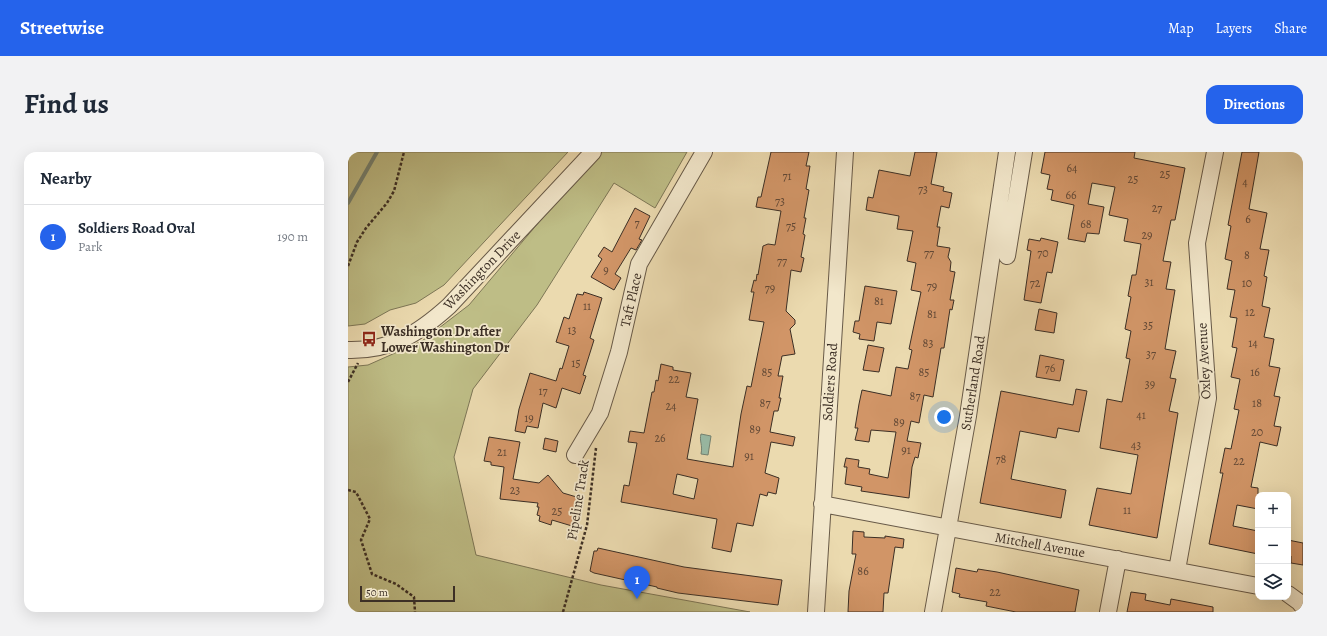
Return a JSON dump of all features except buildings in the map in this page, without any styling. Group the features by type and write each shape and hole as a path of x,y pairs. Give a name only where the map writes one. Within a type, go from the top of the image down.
{"street":[{"name":"Washington Drive","path":"354,350 393,344 413,335 434,320 449,306 593,152"},
{"name":"Taft Place","path":"575,455 600,413 619,352 639,264 704,152"},
{"name":"Soldiers Road","path":"816,612 845,152"},
{"name":"Sutherland Road","path":"933,612 978,354 1007,152"},
{"path":"1007,256 1024,152"},
{"name":"Oxley Avenue","path":"1177,570 1208,398 1197,243 1215,152"},
{"name":"Mitchell Avenue","path":"822,504 1255,585"},
{"path":"1108,612 1118,559"},
{"path":"1291,596 1303,607"}],"path":[{"path":"348,266 357,242 366,228 387,203 394,191 404,152"},
{"path":"348,382 358,366 354,350"},
{"name":"Pipeline Track","path":"563,612 587,525 597,443"},
{"path":"348,490 356,492 370,519 361,540 372,574 396,584 414,597 415,612"}],"shaded area":[{"path":"348,152 568,152 444,285 416,303 390,310 365,324 348,326"},
{"path":"598,152 687,152 655,208 614,183 537,305 473,389 454,457 476,555 601,585 750,612 348,612 348,367 368,365 422,341 469,305"},
{"path":"701,434 711,436 708,455 701,454"}],"waterway":[{"path":"348,203 377,152"}],"place":[{"name":"Washington Dr after Lower Washington Dr","path":"369,339"},
{"name":"Soldiers Road Oval","path":"637,599"}]}
